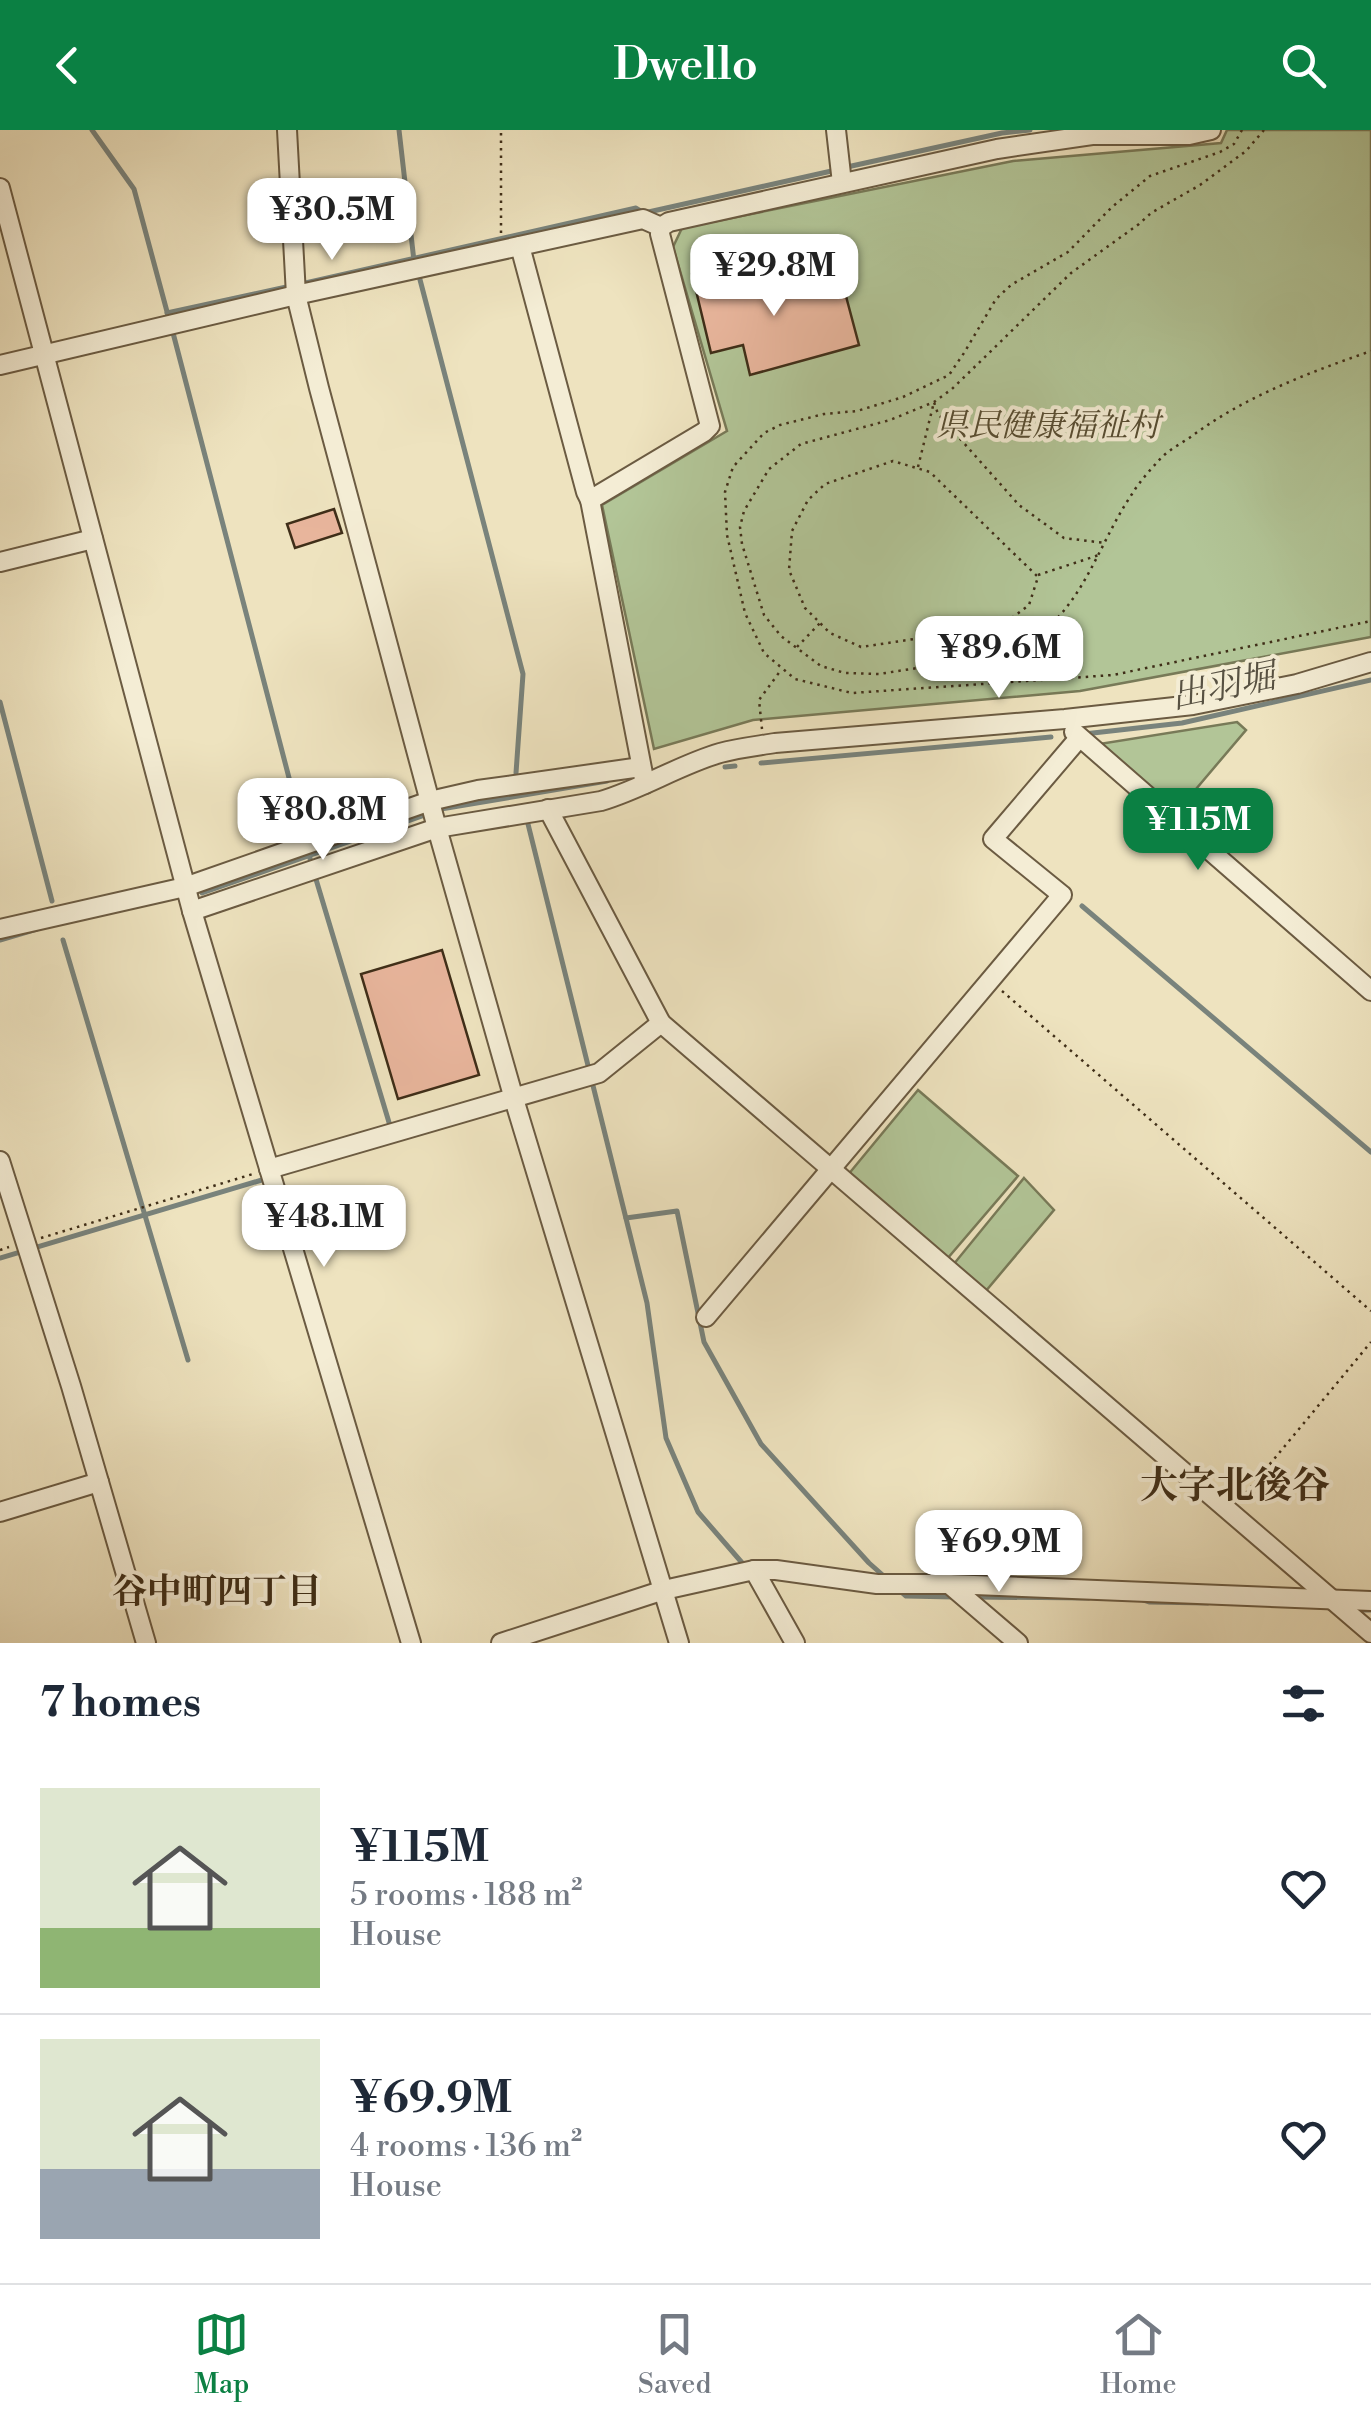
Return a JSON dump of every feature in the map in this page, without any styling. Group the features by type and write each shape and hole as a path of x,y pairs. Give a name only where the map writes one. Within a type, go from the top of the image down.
{"street":[{"path":"287,130 296,295 319,388 514,1098 679,1643"},
{"path":"836,130 842,183"},
{"path":"0,365 644,219 661,226 997,149 1092,135 1189,135 1211,130"},
{"path":"0,188 192,911 411,1643"},
{"path":"590,500 710,426 661,226"},
{"path":"511,248 590,500 643,775"},
{"path":"0,562 93,539"},
{"path":"0,929 185,886 430,801 478,790 643,775 763,745 1193,706 1297,684 1371,662"},
{"path":"1064,720 1079,738 1371,991"},
{"path":"706,1318 1062,895 993,839 1079,738"},
{"path":"192,911 438,828 601,801 643,775"},
{"path":"548,809 661,1023 1371,1633"},
{"path":"269,1169 599,1073 661,1023"},
{"path":"0,1161 146,1643"},
{"path":"0,1512 98,1482"},
{"path":"754,1570 795,1643"},
{"path":"501,1643 664,1590 754,1570 876,1584 1371,1600"},
{"path":"949,1584 1018,1643"}],"path":[{"path":"501,130 511,248"},
{"path":"1242,130 1234,144 1220,152 1150,176 1112,207 1068,252 1011,285 996,299 948,375 915,393 764,432 740,456 725,492 727,535 745,613 764,652 795,679 852,693 1113,674 1371,621"},
{"path":"1264,130 1246,151 1200,185 1151,213 1071,273 934,402 890,420 800,444 769,470 744,511 740,527 764,615 781,636 820,666 845,673 880,674 1015,650 1054,621 1081,589 1132,492 1165,454 1209,423 1289,380 1371,350"},
{"path":"918,468 934,402"},
{"path":"934,402 938,414 1020,505 1064,538 1106,543"},
{"path":"893,460 930,472 1038,577 1030,605 1001,626 861,647 830,633 820,623 804,608 789,570 792,531 808,500 825,484 893,460"},
{"path":"1038,575 1100,555"},
{"path":"796,648 820,623"},
{"path":"763,745 758,700 782,669"},
{"path":"990,981 1371,1312"},
{"path":"0,1250 269,1169"},
{"path":"1230,1512 1371,1342"}],"green space":[{"name":"県民健康福祉村","path":"1227,130 1371,130 1371,637 1080,691 753,720 654,749 602,505 727,431 673,247 682,228 1013,161 1221,143"},
{"path":"1237,722 1246,730 1174,815 1093,745"},
{"path":"918,1090 1018,1176 947,1259 847,1176"},
{"path":"1024,1178 1054,1210 985,1292 953,1265"}],"building":[{"path":"717,267 721,282 760,272 766,293 826,277 829,289 843,285 859,345 750,375 743,345 711,353 692,274"},
{"path":"334,509 342,533 295,548 287,524"},
{"path":"442,950 479,1075 398,1099 361,974"}],"waterway":[{"path":"92,130 134,189 169,319"},
{"path":"399,130 414,261"},
{"path":"847,167 1030,130"},
{"path":"301,284 636,208 644,213 836,170"},
{"path":"418,272 523,674 516,773"},
{"path":"167,313 291,286"},
{"path":"172,329 312,866"},
{"name":"出羽堀","path":"1084,734 1182,723 1371,680"},
{"path":"0,702 52,901"},
{"name":"出羽堀","path":"761,763 1051,737"},
{"name":"出羽堀","path":"725,767 735,766"},
{"name":"出羽堀","path":"441,809 607,781"},
{"name":"出羽堀","path":"202,893 425,815"},
{"path":"528,824 647,1303 666,1438 698,1512 744,1565"},
{"path":"315,876 391,1129"},
{"path":"1082,906 1371,1152"},
{"name":"出羽堀","path":"0,940 37,929"},
{"path":"63,940 188,1360"},
{"path":"0,1258 265,1179"},
{"path":"626,1218 677,1211 704,1342 761,1444 886,1578"},
{"path":"898,1589 906,1596 954,1597"},
{"path":"975,1597 1089,1598"},
{"path":"1140,1599 1208,1603"},
{"path":"1354,1610 1371,1610"}],"district":[{"name":"大字北後谷","path":"1235,1486"},
{"name":"谷中町四丁目","path":"217,1592"}]}
